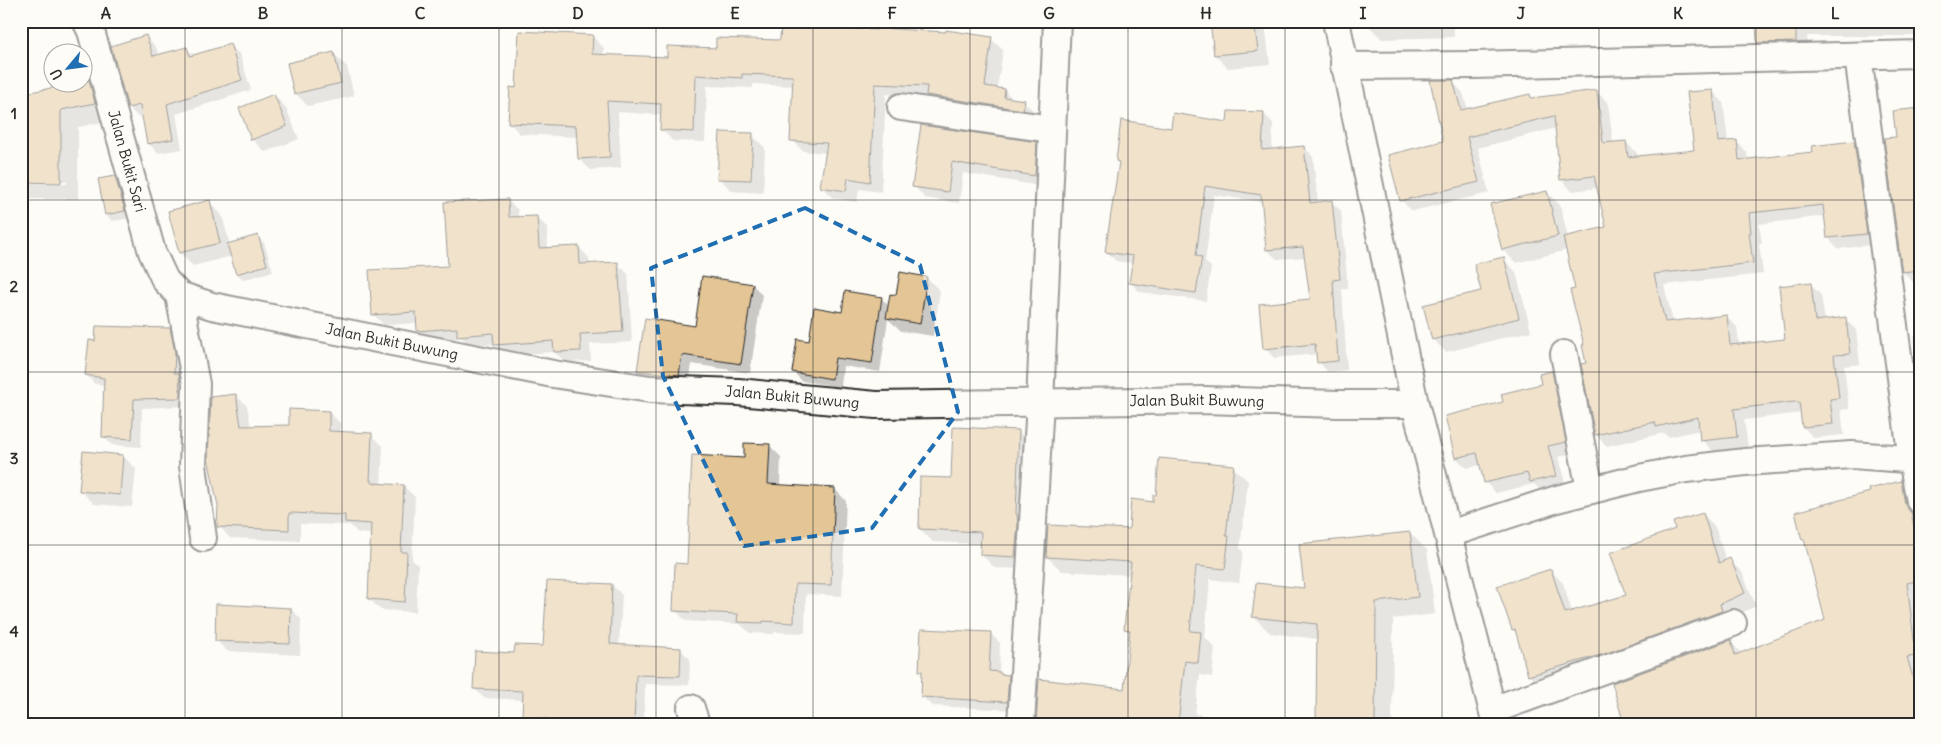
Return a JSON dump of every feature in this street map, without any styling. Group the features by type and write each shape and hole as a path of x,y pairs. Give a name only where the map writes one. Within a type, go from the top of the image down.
{"street":[{"name":"Jalan Bukit Sari","path":"86,21 91,31 152,252 165,280 179,295"},
{"path":"1022,724 1040,403 1056,21"},
{"path":"1336,21 1415,404 1494,717 1733,623"},
{"path":"1344,66 1474,65 1920,54"},
{"path":"1858,56 1916,460 1920,501"},
{"path":"901,107 1052,130"},
{"name":"Jalan Bukit Buwung","path":"179,295 212,306 385,342 553,374 650,389 738,392 876,404 1204,400 1415,404"},
{"path":"179,295 196,384 193,466 203,538"},
{"path":"1564,354 1590,490"},
{"path":"1449,534 1515,511 1590,490 1686,469 1745,462 1852,455 1916,460"}],"highlighted area":[{"path":"805,208 920,265 958,412 872,528 744,546 663,376 651,268"}],"building":[{"path":"1210,21 1254,21 1258,51 1214,55"},
{"path":"1756,21 1796,21 1796,42 1757,43"},
{"path":"781,23 877,30 877,28 946,32 946,30 992,37 985,86 1005,89 1004,97 1025,100 1023,110 926,95 927,86 875,84 870,182 848,178 846,191 820,187 827,143 790,141 793,76 742,74 742,78 696,75 694,132 660,130 661,104 607,101 610,157 578,159 576,126 508,123 510,87 516,88 519,31 593,35 592,54 667,57 667,46 716,48 716,38 780,40"},
{"path":"146,35 153,56 187,47 190,56 230,44 242,80 167,104 173,139 147,144 140,105 128,108 111,46"},
{"path":"334,52 341,83 294,94 287,63"},
{"path":"1430,80 1453,80 1461,110 1530,94 1531,98 1597,90 1603,143 1626,141 1628,157 1694,150 1687,92 1713,90 1718,142 1737,140 1739,160 1813,152 1812,146 1854,141 1867,234 1827,238 1823,205 1749,213 1751,233 1749,233 1753,263 1654,274 1665,322 1727,315 1730,345 1785,339 1779,286 1811,282 1815,321 1846,317 1850,354 1834,355 1839,398 1830,399 1833,424 1802,427 1799,402 1794,402 1734,409 1737,437 1700,441 1698,417 1656,427 1655,422 1595,435 1581,364 1586,363 1582,345 1584,345 1570,290 1575,289 1563,237 1606,227 1594,176 1560,180 1554,116 1467,137 1479,182 1400,201 1388,155 1443,141"},
{"path":"42,90 42,92 92,92 95,103 61,110 61,183 21,182 21,94"},
{"path":"274,94 287,126 251,140 239,108"},
{"path":"1920,108 1920,270 1902,272 1884,138 1896,137 1893,111"},
{"path":"1228,111 1264,112 1262,150 1304,146 1310,203 1332,200 1340,279 1333,280 1338,361 1317,363 1315,344 1263,349 1259,304 1310,299 1303,247 1266,250 1261,195 1205,186 1196,256 1202,257 1196,293 1129,283 1133,256 1105,252 1119,162 1116,161 1121,120 1171,128 1173,113 1227,122"},
{"path":"921,125 1037,142 1035,176 952,162 948,192 912,187"},
{"path":"720,132 753,133 751,180 717,179"},
{"path":"115,176 125,211 105,215 98,179"},
{"path":"1547,191 1558,236 1502,250 1490,204"},
{"path":"508,199 509,217 537,216 539,248 579,246 580,264 618,262 623,332 580,334 581,351 554,352 553,341 494,345 493,333 457,336 457,328 417,331 416,312 372,315 369,270 448,266 444,202"},
{"path":"210,200 220,243 179,253 168,211"},
{"path":"258,235 267,265 236,274 227,244"},
{"path":"1504,257 1519,318 1432,340 1423,305 1481,291 1474,264"},
{"path":"900,272 927,277 920,324 886,318 890,294 896,295"},
{"path":"702,276 753,284 741,364 682,355 679,375 637,371 645,318 695,326"},
{"path":"845,291 882,297 872,363 835,358 832,379 792,372 797,339 809,341 814,307 842,312"},
{"path":"96,326 170,328 175,352 174,373 179,373 180,398 134,399 132,439 102,437 104,378 85,375 89,340 95,341"},
{"path":"1552,371 1566,442 1548,446 1556,476 1530,482 1527,473 1484,483 1477,453 1455,458 1445,416 1503,402 1501,394 1541,384 1539,374"},
{"path":"236,394 241,426 289,425 289,409 329,411 329,431 372,433 370,481 372,483 404,485 401,552 407,552 405,602 368,599 371,524 345,522 345,515 289,513 289,530 217,527 218,506 208,458 211,397"},
{"path":"953,427 1019,430 1016,514 1018,524 1015,557 980,555 981,532 919,529 920,477 951,478"},
{"path":"744,443 770,444 768,484 835,488 831,585 795,584 794,623 737,622 738,614 673,611 675,563 687,564 692,455 744,458"},
{"path":"83,451 123,455 120,495 79,491"},
{"path":"1159,458 1234,465 1226,536 1229,536 1225,569 1196,566 1190,631 1201,632 1198,663 1185,661 1178,724 1036,724 1039,679 1124,689 1130,630 1124,629 1131,562 1046,557 1048,525 1129,529 1131,499 1153,502 1153,495 1156,495"},
{"path":"1901,481 1905,504 1911,512 1920,556 1920,580 1907,583 1916,656 1907,657 1920,702 1920,724 1624,724 1612,683 1731,640 1735,655 1825,620 1795,512 1870,492 1869,489"},
{"path":"1703,513 1719,563 1730,558 1745,593 1720,604 1722,611 1604,654 1528,676 1515,629 1512,630 1497,586 1551,569 1565,613 1626,595 1610,553 1675,529 1673,522"},
{"path":"1410,532 1418,597 1376,602 1375,724 1316,724 1317,624 1252,617 1256,583 1304,588 1299,544"},
{"path":"547,581 612,584 610,644 681,648 680,676 636,675 634,724 548,721 548,719 522,717 523,691 473,689 475,651 514,653 515,645 543,646"},
{"path":"216,604 291,608 290,644 215,641"},
{"path":"921,629 991,632 989,671 1009,675 1007,702 921,697 922,671 919,671"}]}
